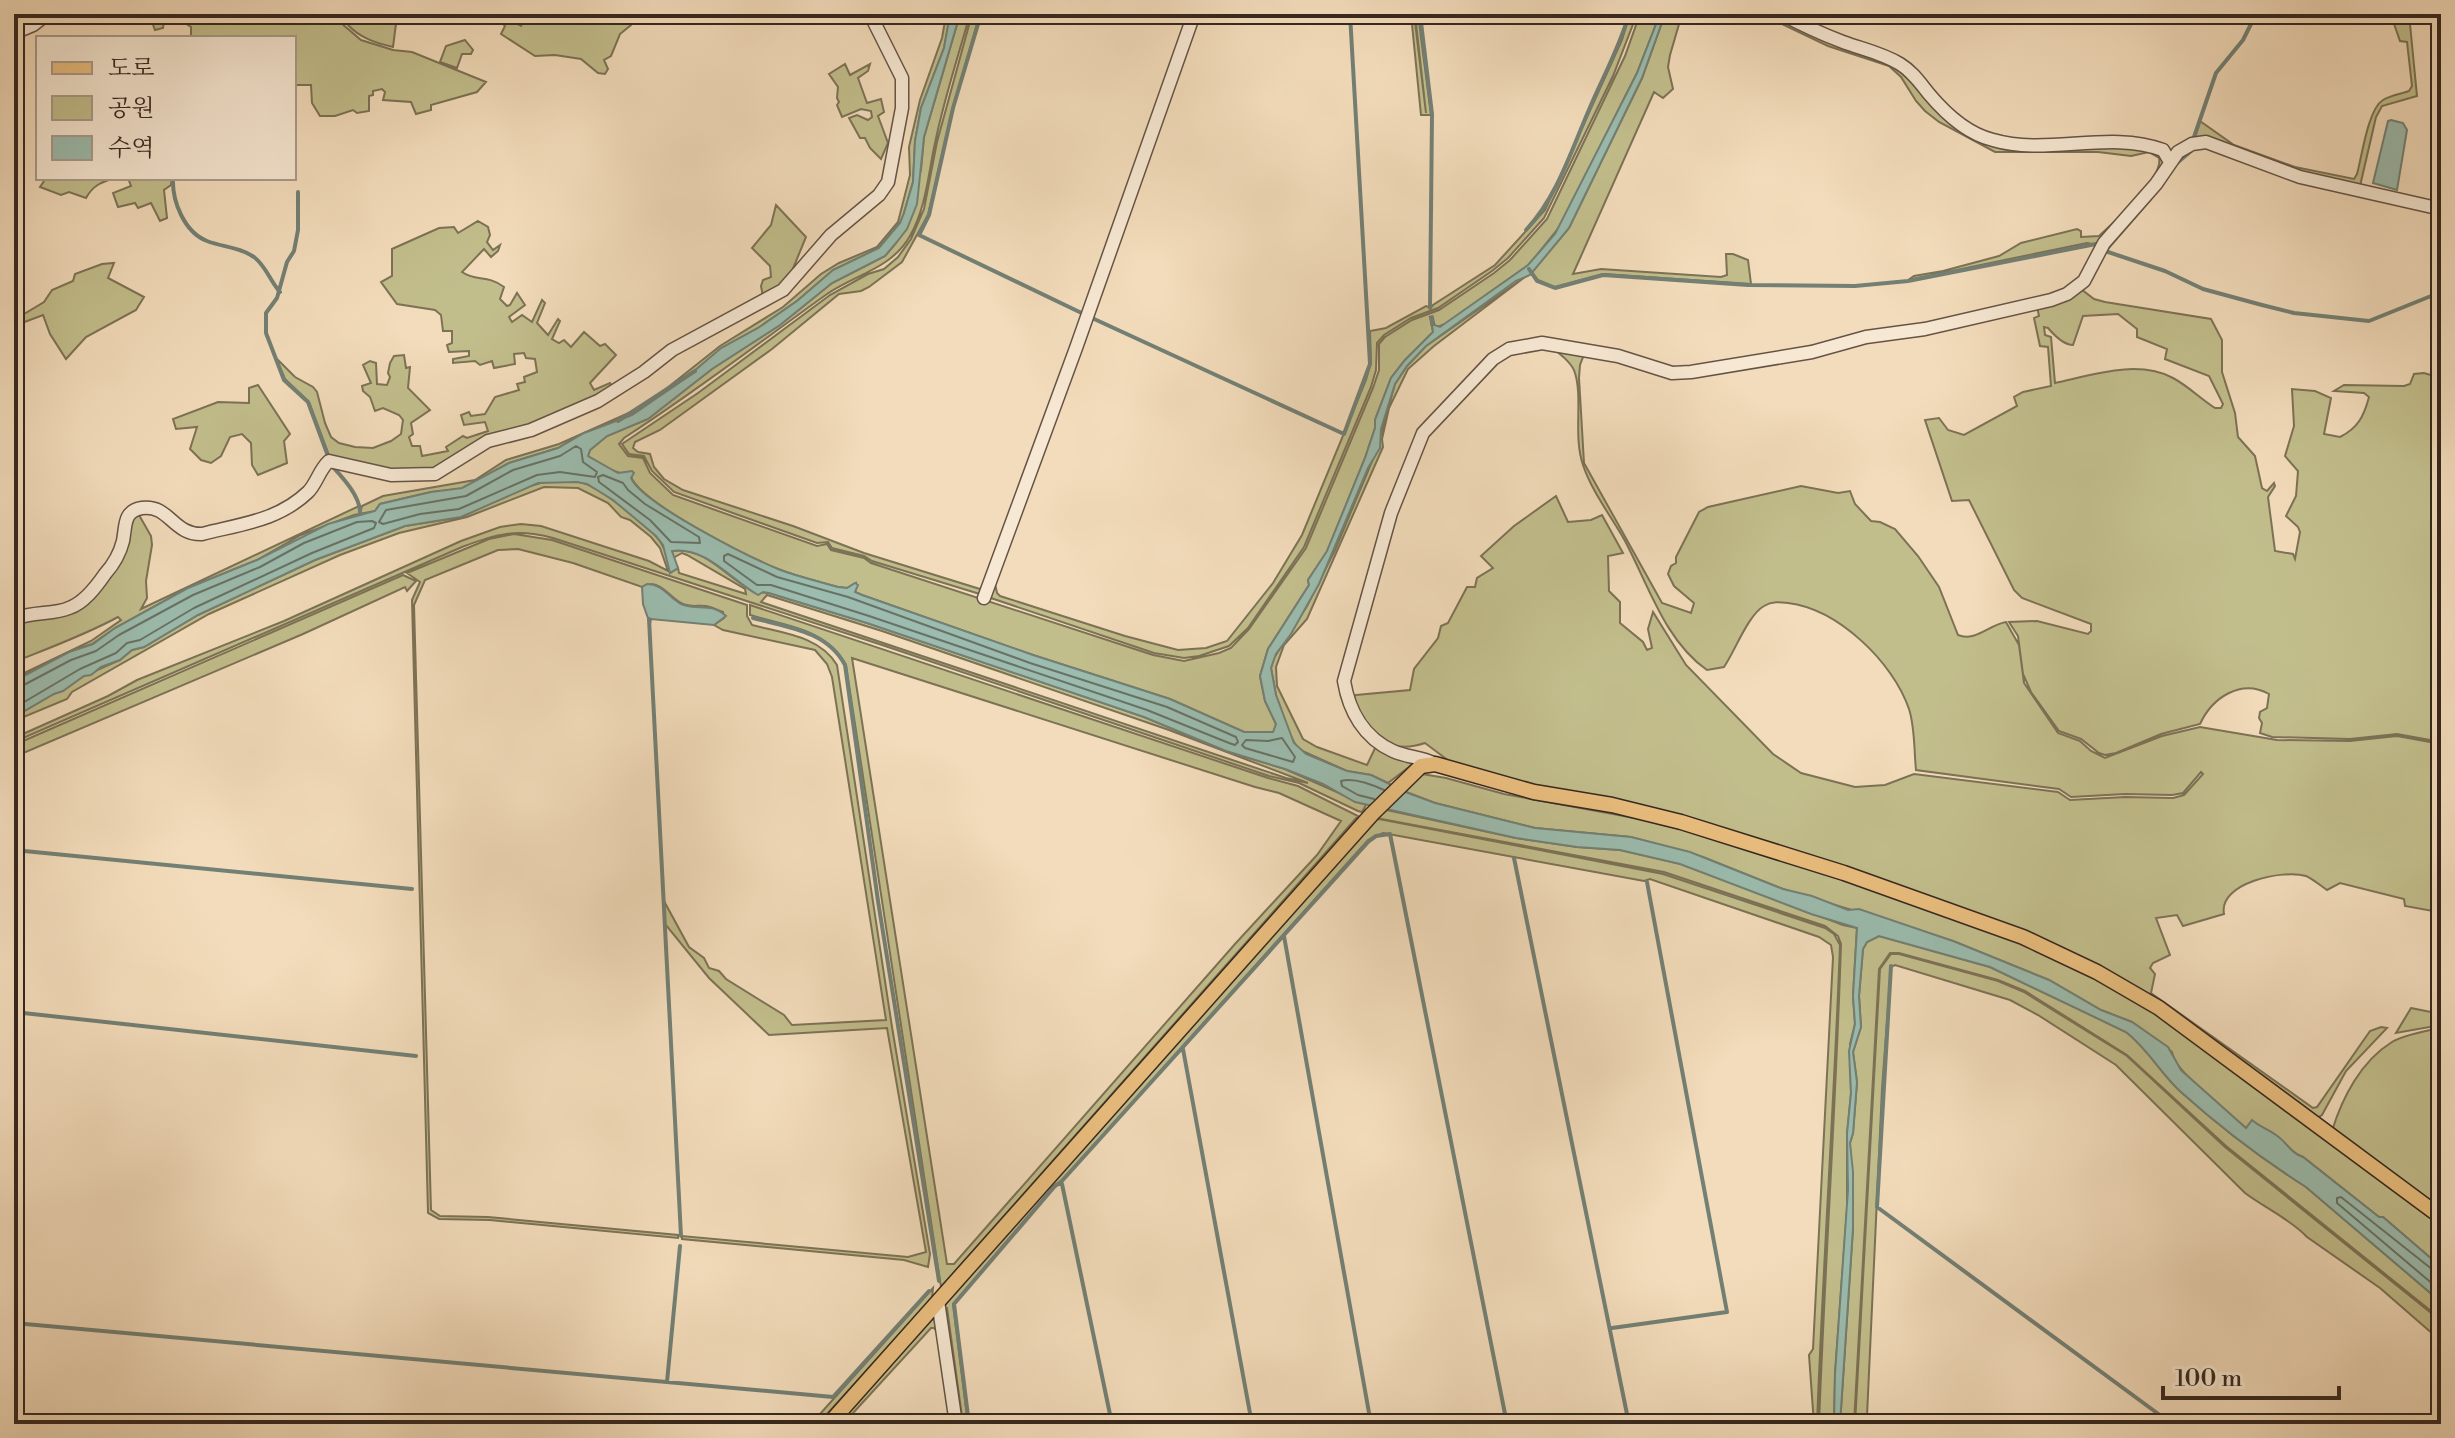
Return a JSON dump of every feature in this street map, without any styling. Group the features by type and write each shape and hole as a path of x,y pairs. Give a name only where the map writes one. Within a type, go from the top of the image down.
{"main road":[{"path":"829,1424 1372,814 1421,766 1435,764 1534,792 1612,805 1681,822 1844,873 2023,937 2097,972 2159,1008 2441,1217"}],"street":[{"path":"14,33 33,25 47,14"},
{"path":"14,619 36,611 68,609 81,601 114,561 130,512 152,508 162,511 182,530 202,534 277,515 308,492 329,461 391,475 412,477 435,474 488,441 531,430 598,401 672,350 783,290 825,241 879,195 888,182 902,108 902,78 870,14"},
{"path":"984,598 1194,14"},
{"path":"1782,14 1813,31 1873,51 1904,66 1941,108 1988,139 2008,144 2154,146 2163,150 2170,162"},
{"path":"1435,764 1422,756 1393,751 1368,733 1351,709 1344,681 1391,513 1423,433 1493,359 1509,349 1542,343 1618,356 1672,373 1691,372 1812,352 1866,337 1925,329 2051,300 2067,294 2084,281 2104,243 2156,184 2178,152 2192,144 2206,142 2300,177 2441,209"},
{"path":"938,1301 956,1424"}],"green space":[{"path":"137,14 168,14 163,28 155,30 152,22 139,23"},
{"path":"180,14 279,14 289,18 322,18 341,23 361,40 393,50 412,52 486,82 477,92 431,105 431,110 416,114 411,102 383,100 385,92 382,89 373,91 373,95 369,96 369,111 357,113 353,110 335,116 320,116 312,103 311,85 296,85 296,36 191,36 191,27 182,21"},
{"path":"353,14 395,14 393,47 353,30 348,25"},
{"path":"494,14 500,14 521,26 528,14 629,14 631,25 620,34 611,56 604,60 608,69 605,74 598,73 581,59 535,56 501,34 505,26"},
{"path":"960,14 970,14 943,110 923,203 910,236 902,247 883,264 827,294 619,444 628,456 643,458 650,473 673,495 817,546 827,544 831,550 864,558 871,563 1153,655 1184,661 1231,648 1249,629 1306,548 1373,388 1379,370 1379,344 1412,320 1439,310 1494,273 1547,219 1625,56 1640,14 1660,14 1637,73 1561,225 1528,266 1450,322 1435,328 1430,317 1433,332 1391,378 1365,458 1327,552 1268,649 1260,676 1265,701 1276,724 1274,732 1244,732 1170,699 862,595 855,592 856,583 847,588 838,587 778,569 698,529 655,501 631,477 606,468 588,456 590,450 607,436 648,419 712,369 780,325 832,283 885,256 896,243 921,170 924,137"},
{"path":"972,14 980,14 953,107 928,215 902,262 869,287 839,294 772,349 660,430 635,442 633,448 650,454 654,467 664,479 683,490 864,553 980,589 988,581 983,595 832,548 828,542 817,543 674,492 652,471 644,456 629,454 622,444 698,393 830,295 868,274 884,269 898,257 911,239 924,209 937,142"},
{"path":"1411,14 1414,14 1426,113 1415,14 1418,14 1431,115 1421,115"},
{"path":"1630,14 1637,14 1613,76 1544,218 1492,271 1438,308 1411,318 1377,343 1376,370 1371,387 1304,547 1248,628 1229,646 1184,658 1154,653 988,597 994,579 1000,596 1125,636 1178,650 1206,648 1227,641 1273,583 1302,535 1366,380 1371,362 1370,331 1386,328 1426,306 1431,308 1495,265 1545,210 1622,40"},
{"path":"1665,14 1682,14 1668,67 1673,89 1663,98 1654,92 1573,274 1601,269 1721,277 1727,275 1726,254 1733,254 1748,260 1751,284 1603,274 1555,287 1538,280 1532,272 1569,228 1642,78"},
{"path":"1761,14 1778,14 1893,62 1988,141 2153,148 2164,157 2163,168 2147,187 2154,177 2159,158 2149,152 2131,156 2098,152 1995,152 1939,122 1925,111 1901,77 1889,66 1828,46"},
{"path":"2409,14 2417,96 2382,106 2376,117 2360,186 2303,175 2195,138 2200,121 2234,145 2295,167 2354,179 2373,113 2383,100 2409,91 2412,86 2407,42 2400,41 2392,18"},
{"path":"945,21 949,22 944,48 921,108 915,141 913,182 904,213 900,223 879,248 833,270 797,301 722,348 686,378 632,415 584,433 558,448 509,463 462,489 431,492 380,504 375,511 354,515 301,535 257,560 188,588 92,644 69,652 14,681 14,678 91,641 121,620 118,617 14,662 14,621 62,612 110,571 127,520 139,510 152,545 146,581 147,598 141,609 359,506 361,510 362,506 383,496 475,480 506,460 559,444 631,412 662,392 720,346 783,307 821,274 877,247 898,222 910,175 909,147"},
{"path":"465,40 473,50 471,54 462,54 457,68 440,62 446,46"},
{"path":"845,64 850,75 870,64 868,71 858,78 867,103 881,99 884,112 878,116 888,143 881,159 865,138 860,138 849,118 857,115 868,120 872,117 871,111 861,109 842,117 837,105 838,87 829,74"},
{"path":"45,180 110,180 99,184 86,198 69,192 61,195 40,187"},
{"path":"129,180 172,180 171,185 164,190 167,218 160,221 151,203 138,208 135,203 118,207 113,193 131,186"},
{"path":"2134,202 2097,245 2087,243 1908,280 1999,256 2021,243 2077,229 2081,231 2081,237 2099,236"},
{"path":"776,205 806,237 787,283 763,297 761,286 763,280 771,277 770,266 752,248 771,225"},
{"path":"478,221 488,227 490,235 487,242 493,250 500,245 491,257 484,249 462,272 504,287 500,299 507,306 517,293 525,305 509,317 512,322 522,315 532,322 542,300 545,303 537,323 548,335 558,319 560,321 552,339 559,343 564,340 571,347 584,332 600,346 605,344 616,355 590,383 594,390 610,383 613,388 444,468 412,474 330,458 309,402 285,379 276,358 295,377 317,392 331,437 339,443 373,448 401,434 403,420 383,408 375,411 370,397 363,391 362,386 371,383 363,365 370,361 376,363 377,384 387,385 390,363 394,356 404,355 406,368 410,367 408,388 430,410 411,423 413,434 409,437 412,446 420,446 422,456 448,451 446,447 463,436 467,438 488,431 485,422 464,425 461,415 469,412 471,416 485,414 495,397 519,390 517,384 525,382 524,377 537,372 535,359 526,358 524,353 514,354 515,364 494,368 492,361 480,365 475,361 453,363 453,359 469,356 469,351 449,352 447,345 452,343 452,331 443,331 441,315 435,310 397,304 381,282 392,276 392,249 439,228 454,227 458,233"},
{"path":"114,263 108,278 144,297 136,310 86,337 66,359 50,334 43,315 14,326 14,320 44,302 52,290 73,281 75,274"},
{"path":"1525,277 1408,369 1389,408 1383,447 1307,619 1284,645 1276,667 1277,686 1303,739 1367,765 1377,744 1422,762 1413,764 1388,783 1371,775 1347,771 1298,749 1276,695 1271,668 1274,658 1307,606 1335,550 1376,452 1395,384 1426,346"},
{"path":"2081,289 2094,299 2105,302 2211,319 2222,340 2222,372 2235,413 2238,437 2255,456 2262,488 2267,491 2274,483 2275,486 2268,497 2275,551 2293,554 2295,559 2300,532 2286,516 2296,496 2298,471 2285,456 2294,426 2292,389 2315,391 2331,398 2324,434 2340,437 2359,421 2369,397 2364,393 2334,391 2344,385 2404,386 2410,384 2414,374 2424,373 2441,378 2441,742 2397,734 2350,739 2272,737 2260,733 2260,712 2267,708 2269,694 2248,688 2228,693 2220,699 2200,724 2161,734 2116,753 2099,753 2081,739 2059,731 2031,692 2023,674 2018,636 2009,622 2037,621 2088,634 2091,624 2022,598 2014,590 1969,500 1952,501 1925,420 1939,418 1948,430 1964,435 2017,406 2014,397 2051,386 2048,347 2040,346 2034,318 2039,316 2037,307","holes":["2118,314 2137,329 2137,337 2167,349 2165,359 2209,376 2223,404 2221,408 2215,408 2184,385 2159,372 2115,370 2055,383 2051,337 2045,335 2044,327 2070,345 2073,345 2083,316"]},
{"path":"1550,346 1585,352 1579,378 1584,463 1662,603 1691,613 1694,603 1674,586 1668,574 1699,512 1708,507 1801,486 1838,493 1850,491 1855,504 1871,521 1895,529 1918,556 1939,587 1958,635 1976,635 2006,622 2019,645 2024,683 2058,733 2080,741 2105,758 2162,736 2200,727 2277,740 2350,741 2397,736 2441,744 2441,923 2433,921 2433,911 2405,906 2404,899 2340,883 2327,890 2309,877 2296,874 2268,877 2241,887 2225,903 2224,914 2183,926 2177,915 2156,918 2170,955 2153,963 2150,968 2155,974 2151,993 2313,1108 2317,1107 2370,1031 2387,1028 2346,1071 2322,1115 2317,1118 2099,969 1832,866 1453,764 1425,743 1399,747 1380,738 1365,721 1352,698 1356,695 1410,690 1414,669 1438,638 1441,626 1448,623 1467,587 1475,587 1477,578 1493,568 1481,556 1514,526 1556,496 1568,522 1591,520 1602,515 1623,553 1608,556 1609,591 1620,602 1620,623 1643,642 1647,650 1652,648 1648,629 1653,612 1686,665 1773,754 1801,773 1855,787 1885,785 1914,774 2058,792 2070,800 2173,798 2184,795 2203,774 2201,772 2183,793 2172,795 2071,797 2059,789 1916,770 1909,709 1901,691 1877,656 1826,615 1788,603 1764,606 1747,625 1724,667 1707,670 1692,658 1669,628 1625,541 1591,485 1580,454 1575,373 1568,361"},
{"path":"258,385 290,434 284,441 287,463 258,475 252,465 251,443 242,434 230,437 221,456 211,463 201,460 190,449 197,427 176,429 173,419 218,402 249,403 249,388"},
{"path":"562,480 593,487 626,510 656,537 664,550 670,573 678,568 679,573 746,594 745,589 687,555 682,553 673,558 672,551 694,553 714,563 753,591 867,623 1144,717 1226,751 1285,769 1366,805 1362,812 1358,811 1299,783 1269,776 553,538 528,533 496,536 462,547 14,742 14,738 137,680 284,621 461,541 500,527 521,524 541,526 649,561 668,571 660,548 651,537 630,520 621,517 608,503 578,488 544,487 467,517 399,533 340,555 209,614 72,692 67,699 14,721 14,717 84,676 120,660 132,650 144,647 198,615 315,560 405,526 461,517 523,488","holes":["767,595 882,631 1169,730 1308,783 761,602"]},
{"path":"514,534 552,540 747,605 747,616 752,625 811,642 830,655 837,665 930,1254 928,1267 904,1260 682,1239 682,1236 908,1257 926,1252 887,1028 769,1035 709,978 665,924 664,901 689,947 704,958 709,968 719,971 726,979 784,1015 792,1025 886,1020 832,677 827,664 815,650 723,630 714,625 724,618 723,612 707,606 683,604 659,586 642,587 573,563 518,549 498,550 425,580 414,605 431,1210 440,1216 488,1217 678,1235 678,1238 490,1220 439,1219 428,1213 412,600 420,582 407,573 489,539"},
{"path":"403,575 416,581 407,591 405,587 303,634 14,757 14,745"},
{"path":"750,605 1298,786 1358,816 941,1287 846,665 838,653 817,636 750,615","holes":["852,658 1279,793 1341,821 1317,855 954,1264 947,1264"]},
{"path":"1422,774 1713,837 2014,940 2097,978 2151,1010 2441,1226 2441,1267 2383,1217 2288,1149 2273,1134 2247,1129 2194,1084 2175,1062 2172,1052 2132,1022 2101,1010 2049,980 1953,941 1783,889 1703,857 1631,837 1535,828 1435,803 1401,790"},
{"path":"1382,809 1516,838 1620,850 1681,864 1857,928 1853,996 1855,1024 1850,1044 1847,1209 1834,1424 1819,1424 1839,1004 1841,944 1838,936 1825,926 1664,872 1376,818"},
{"path":"1374,820 1663,874 1825,928 1834,934 1840,945 1817,1424 1814,1424 1809,1355 1813,1349 1833,957 1831,945 1819,937 1650,879 1644,881 1383,833 1368,840 1061,1182 1055,1185 953,1304 968,1424 963,1424 947,1308 943,1303"},
{"path":"1879,936 1990,967 2126,1032 2196,1105 2257,1154 2306,1187 2441,1302 2441,1319 2226,1146 2127,1055 2025,991 1998,980 1890,953 1879,969 1854,1424 1840,1424 1853,1228 1850,1143 1857,1082 1853,1052 1861,1027 1859,996 1863,949 1867,942"},
{"path":"1891,954 1998,981 2024,992 2127,1056 2225,1147 2441,1321 2441,1341 2380,1288 2245,1193 2116,1065 2010,1000 1895,965 1891,967 1882,1089 1868,1424 1855,1424 1880,969"},
{"path":"2411,1008 2441,1014 2441,1025 2396,1033"},
{"path":"2441,1030 2441,1213 2332,1131 2347,1093 2371,1059 2397,1040"},
{"path":"933,1288 932,1298 818,1424 811,1424"},
{"path":"933,1319 940,1336 931,1328 843,1424 835,1424 927,1321"}],"water":[{"path":"950,14 960,14 924,137 917,204 907,229 896,243 885,256 832,283 780,325 712,369 648,419 607,436 590,450 588,456 618,473 632,471 631,478 639,489 674,515 778,569 838,587 847,588 855,583 858,585 855,592 862,595 1170,699 1244,732 1273,732 1276,724 1265,701 1260,676 1268,649 1327,551 1365,458 1391,378 1433,332 1432,324 1440,327 1528,265 1555,234 1637,73 1660,14 1665,14 1642,78 1569,228 1530,275 1516,281 1426,346 1395,384 1381,429 1380,448 1368,468 1319,584 1276,654 1271,668 1276,695 1294,743 1306,754 1347,771 1371,775 1435,803 1535,828 1631,837 1690,852 1783,889 1848,910 1859,909 1953,941 2049,980 2101,1010 2132,1022 2168,1047 2181,1070 2246,1128 2252,1120 2273,1133 2295,1153 2383,1217 2441,1267 2441,1302 2306,1187 2257,1154 2196,1105 2126,1032 1990,967 1879,936 1867,942 1863,949 1859,996 1861,1027 1853,1052 1857,1082 1850,1143 1853,1228 1840,1424 1834,1424 1848,1190 1849,1051 1855,1024 1853,996 1857,928 1811,914 1680,864 1620,850 1516,838 1355,802 1323,784 1226,751 1144,717 867,623 769,593 758,595 696,554 672,551 678,568 670,573 663,545 656,536 613,500 587,484 538,483 461,517 405,526 315,560 198,615 14,717 14,681 69,652 93,644 115,628 188,588 257,560 328,524 375,511 380,504 462,488 509,463 558,448 584,433 632,415 686,378 721,348 758,328 797,301 833,270 879,248 900,223 904,213 913,182 915,141 921,108 944,48"},
{"path":"2388,121 2403,123 2407,130 2397,190 2373,183"},
{"path":"647,584 661,588 681,604 715,609 726,616 714,625 651,619 650,624 643,604 642,587"}],"waterway":[{"path":"981,14 953,108 929,215 919,235 1344,434 1370,364 1350,14"},
{"path":"1420,14 1432,114 1430,308"},
{"path":"1526,230 1547,202 1563,171 1629,14"},
{"path":"2194,137 2216,73 2243,40 2256,14"},
{"path":"2177,163 2191,151"},
{"path":"173,180 177,206 192,231 207,241 254,257 280,292"},
{"path":"298,192 298,230 294,251 287,262 277,298 266,313 266,333 284,380 308,402 328,456"},
{"path":"2150,199 2105,251 2165,271 2203,289 2294,313 2369,321 2441,292"},
{"path":"1529,269 1537,281 1555,288 1603,275 1748,285 1855,286 1908,281 2096,244"},
{"path":"1432,317 1432,324"},
{"path":"618,421 695,371"},
{"path":"332,466 354,495 360,514"},
{"path":"753,618 817,638 828,645 845,665 878,901 939,1281"},
{"path":"649,619 681,1236"},
{"path":"969,1424 954,1304 1055,1186 1369,841 1376,836 1390,834 1507,1424"},
{"path":"14,850 412,889"},
{"path":"1514,858 1629,1424"},
{"path":"1612,1328 1727,1312 1647,882"},
{"path":"1284,936 1371,1424"},
{"path":"1891,966 1877,1207 2172,1424"},
{"path":"14,1012 416,1056"},
{"path":"1183,1049 1252,1424"},
{"path":"1062,1184 1112,1424"},
{"path":"667,1382 680,1246"},
{"path":"14,1323 833,1397 929,1291"}]}
